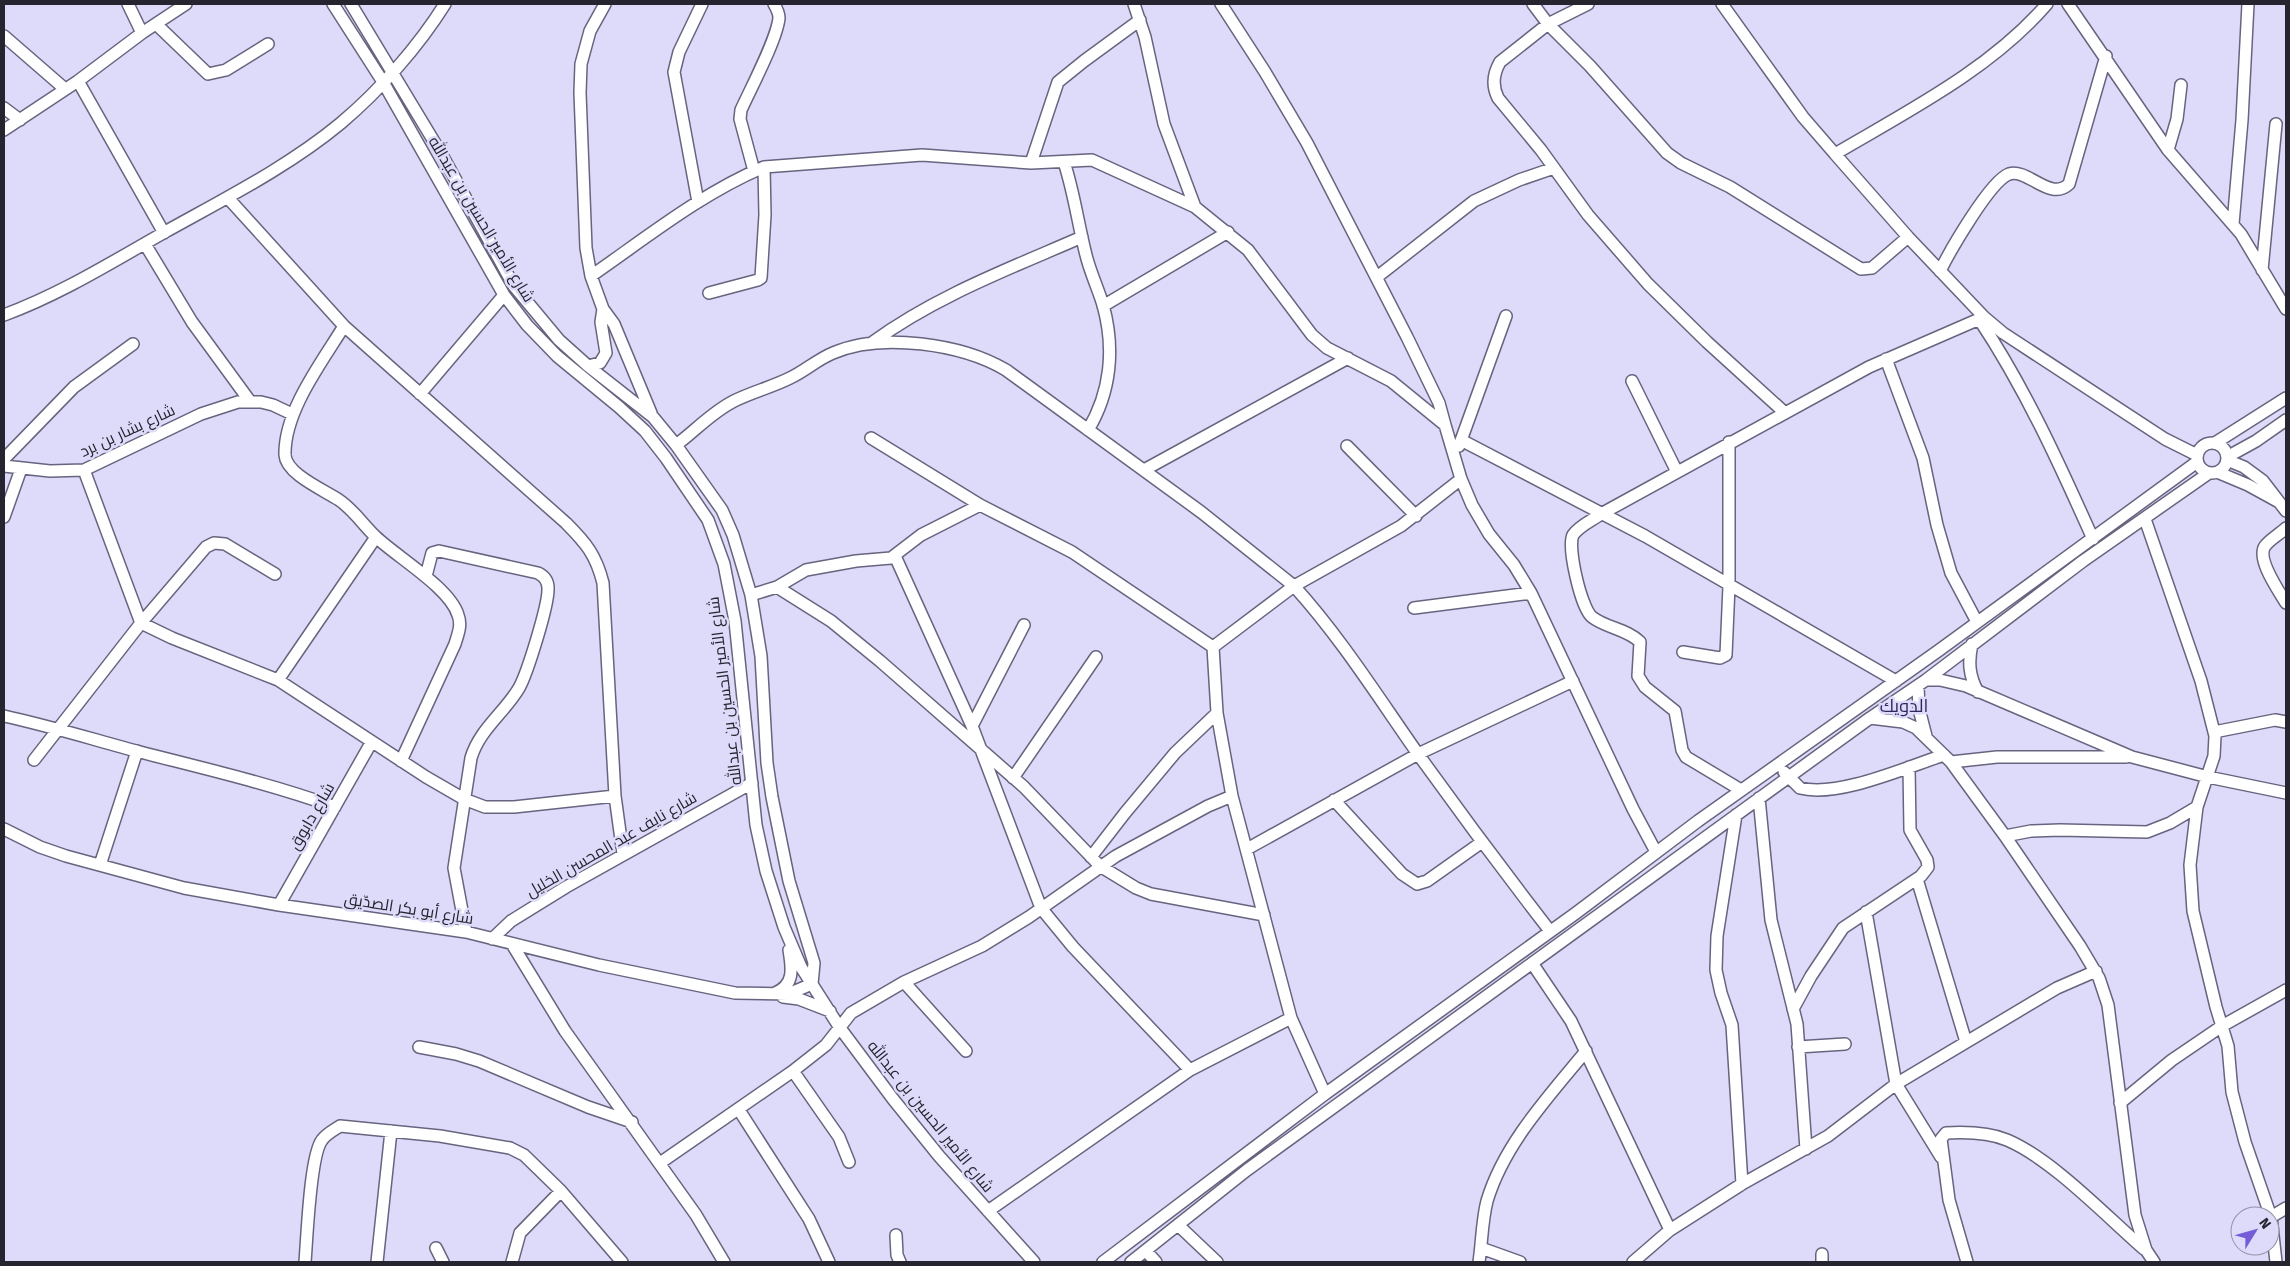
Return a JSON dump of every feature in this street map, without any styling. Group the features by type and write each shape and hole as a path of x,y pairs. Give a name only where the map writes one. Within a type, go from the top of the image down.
{"street":[{"path":"128,4 142,33"},
{"path":"4,130 78,81 142,33 186,4"},
{"name":"شارع الأمير الحسين بن عبدالله","path":"333,4 383,82 504,294 527,325 551,350 632,418 656,444 708,520 724,564 736,621 756,824 766,871 784,927 801,968 840,1028 893,1099 1034,1262"},
{"name":"شارع الأمير الحسين بن عبدالله","path":"351,4 441,153 514,286 559,340 588,366 652,417 676,445 722,510 733,535 751,595 761,656 770,780 789,881 814,963 812,984"},
{"path":"4,315 61,291 228,198 340,123 393,73 445,4"},
{"path":"605,4 590,31 581,64 584,223 591,276 603,309 614,324 652,417"},
{"path":"698,202 674,72 679,52 702,4"},
{"path":"709,294 761,278 765,215 759,169 740,119 741,110 774,36 779,19 778,10 774,4"},
{"path":"1134,4 1140,20 1164,124 1195,207"},
{"path":"1221,4 1289,111 1377,276 1439,404 1461,479 1479,520 1514,565 1531,593 1633,810 1656,852"},
{"path":"1532,4 1548,24 1590,66 1667,153 1681,163 1730,187 1861,269 1872,268 1908,237"},
{"path":"1588,4 1548,24 1500,62 1496,70 1494,90 1507,110 1554,168 1588,215 1668,306 1784,412"},
{"path":"1722,4 1803,116 1981,318 2025,395 2093,539"},
{"path":"1835,154 1970,71 2030,22 2047,4"},
{"path":"2068,4 2106,56 2168,150 2233,224 2286,309"},
{"path":"2233,224 2242,120 2248,4"},
{"path":"1031,163 1058,82 1140,20"},
{"path":"156,24 208,74 226,70 268,44"},
{"path":"4,36 65,89"},
{"path":"1940,271 1967,223 2003,177 2016,174 2054,189 2065,188 2069,184 2106,56"},
{"path":"78,81 164,232"},
{"path":"2168,150 2177,119 2180,85"},
{"path":"4,108 20,120"},
{"path":"2262,270 2276,124"},
{"path":"591,276 698,202 759,169 922,155 1031,163 1086,160 1100,163 1195,207 1228,232 1261,266 1312,335 1327,348 1391,381 1445,425"},
{"path":"1064,162 1088,264 1103,306 1110,359 1108,384 1097,415 1088,430"},
{"path":"1377,276 1474,202 1519,180 1554,168"},
{"path":"228,198 344,326 566,523 592,552 599,566 603,583 615,796 623,854"},
{"path":"1103,306 1228,232"},
{"path":"873,342 924,308 1082,237"},
{"path":"144,244 192,322 249,400"},
{"path":"420,394 504,294"},
{"path":"588,366 600,362 606,353 601,322 603,309"},
{"path":"1455,456 1506,316"},
{"path":"1742,790 1686,757 1682,750 1675,711 1645,687 1638,676 1640,642 1599,622 1588,614 1571,544 1578,530 1601,514 1784,412 1886,359 1981,318"},
{"path":"1981,318 2142,425 2197,458 2200,468 2243,482 2282,506"},
{"path":"344,326 292,414 285,453 288,465 295,472 345,505 376,537 426,576 455,608 460,626 455,644 401,761"},
{"path":"551,350 559,340"},
{"path":"676,445 719,410 732,402 791,378 834,352 873,342 934,345 993,362 1032,388 1201,512 1294,586 1323,619 1482,842 1550,931"},
{"path":"4,459 74,387 133,344"},
{"path":"1144,470 1348,358"},
{"path":"1886,359 1922,458 1937,526 1951,573 1977,622"},
{"path":"1632,381 1677,472"},
{"path":"1103,1262 1325,1094 1656,852 2093,539 2197,458 2204,445 2215,443 2286,398"},
{"name":"شارع بشار بن برد","path":"4,466 21,469 84,470 202,414 249,400 273,404 292,414"},
{"path":"2227,459 2286,420"},
{"path":"871,438 980,505 1072,552 1213,647"},
{"path":"1461,440 1684,558 1729,586 1808,628 1896,681"},
{"path":"1683,652 1720,658 1726,655 1729,586 1729,442"},
{"path":"1131,1262 1247,1170 1365,1083 1870,718 1922,683 2083,561 2225,466 2227,459 2223,448 2215,443"},
{"path":"1347,446 1416,516"},
{"path":"2227,459 2254,474 2272,490 2282,506"},
{"path":"4,517 21,469"},
{"path":"84,470 141,623 278,680 371,743 464,799 485,807 502,808 615,796"},
{"path":"684,486 697,475"},
{"path":"1213,647 1294,586 1416,516 1461,479"},
{"path":"751,595 777,588 806,570 856,561 884,560 895,556 922,535 980,505"},
{"path":"2145,519 2201,681 2214,732 2214,756 2197,807 2191,848 2191,896 2203,960 2228,1046 2232,1092 2244,1142 2267,1206"},
{"path":"2286,528 2266,545 2263,554 2267,569 2286,603"},
{"path":"278,680 376,537"},
{"path":"34,760 141,623 210,544 218,542 225,544 275,574"},
{"path":"426,576 430,556 434,551 439,551 529,570 541,574 548,584 548,596 522,682 476,744 471,758 454,868 466,932"},
{"path":"895,556 972,726 1041,908 1073,947 1190,1070"},
{"path":"777,588 831,621 929,703 1024,787 1100,866 1126,883 1151,894 1264,915"},
{"path":"1414,608 1531,593"},
{"path":"1995,609 2003,621"},
{"path":"972,726 1024,625"},
{"path":"1972,644 1969,664 1973,683 1978,692"},
{"path":"1213,647 1217,713 1226,753 1232,796 1291,1018 1325,1094"},
{"path":"1013,778 1096,657"},
{"path":"1246,849 1418,754 1573,681"},
{"path":"1922,683 1953,682 2132,757 2208,777 2286,793"},
{"path":"1922,683 1919,709 1926,736"},
{"path":"1091,857 1124,813 1170,760 1217,713"},
{"path":"4,716 59,728 137,751 251,780 335,807"},
{"path":"1870,718 1903,722 1916,728 1947,758 2005,836 2096,971 2104,989 2108,1005 2135,1215 2146,1250"},
{"path":"2214,732 2275,720 2286,722"},
{"name":"شارع دابوق","path":"279,905 371,743"},
{"path":"100,865 137,751"},
{"path":"1778,764 1798,787 1804,789 1827,789 1874,779 1909,766 1947,758 2132,757"},
{"path":"1793,1009 1811,976 1840,932 1850,922 1921,876 1928,864 1910,830 1909,766"},
{"name":"شارع نايف عبد المحسن الخليل","path":"492,939 511,921 623,854 752,783"},
{"path":"660,1163 793,1071 826,1045 851,1013 904,982 982,946 1041,908 1100,866 1168,827 1232,796"},
{"path":"1759,798 1771,920 1793,1009 1806,1149"},
{"path":"1334,800 1402,874 1417,884 1427,881 1482,842"},
{"path":"2005,836 2031,831 2060,830 2148,832 2170,823 2197,807"},
{"path":"1736,815 1717,936 1716,970 1721,993 1732,1025 1742,1184"},
{"name":"شارع أبو بكر الصدّيق","path":"4,829 40,847 176,886 279,905 466,932 512,944 735,993 788,994 812,984"},
{"path":"1917,879 1966,1042"},
{"path":"1866,912 1896,1084 1943,1161"},
{"path":"772,995 787,987 791,974 784,927"},
{"path":"512,944 541,995 696,1215 724,1262"},
{"path":"1532,963 1571,1021 1670,1230"},
{"path":"1633,1262 1670,1230 1742,1184 1828,1136 1896,1084 2057,988 2096,971"},
{"path":"904,982 966,1051"},
{"path":"2120,1103 2172,1060 2222,1026 2284,993"},
{"path":"772,995 799,999 830,1011"},
{"path":"988,1211 1190,1070 1291,1018"},
{"path":"1798,1048 1845,1044"},
{"path":"419,1047 456,1054 479,1061 588,1107 632,1122"},
{"path":"1479,1262 1487,1203 1499,1172 1516,1142 1586,1051"},
{"path":"793,1071 839,1138 848,1162"},
{"path":"1357,1072 1365,1083"},
{"path":"739,1110 809,1219 829,1262"},
{"path":"304,1262 313,1173 318,1147 322,1139 340,1126 440,1136 510,1148 530,1160 561,1191 622,1262"},
{"path":"377,1262 391,1130"},
{"path":"1967,1262 1948,1200 1941,1138 1946,1133 1976,1134 2007,1140 2055,1170 2146,1250 2154,1262"},
{"path":"512,1262 520,1233 561,1191"},
{"path":"1178,1225 1216,1262"},
{"path":"896,1235 897,1255 900,1262"},
{"path":"436,1248 443,1262"},
{"path":"1481,1248 1520,1262"},
{"path":"1146,1251 1156,1262"}],"district":[{"name":"الدويك","path":"1904,706"}]}
